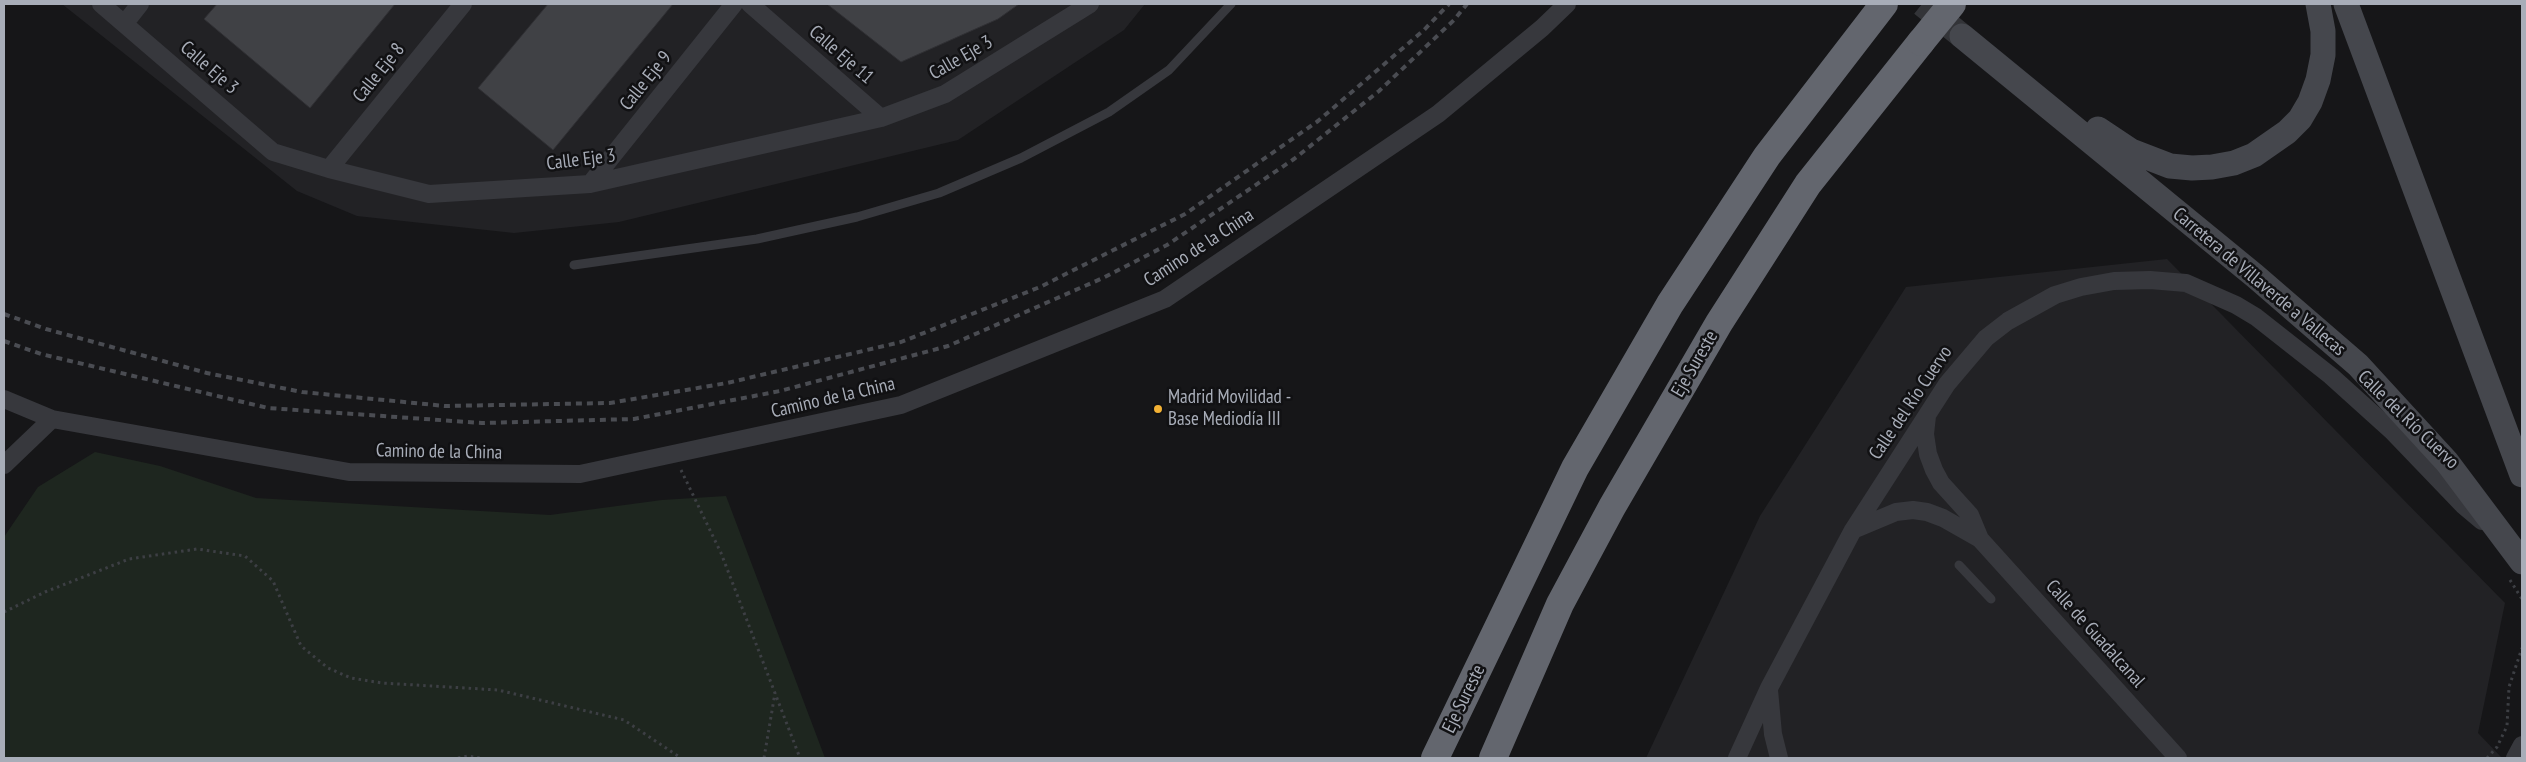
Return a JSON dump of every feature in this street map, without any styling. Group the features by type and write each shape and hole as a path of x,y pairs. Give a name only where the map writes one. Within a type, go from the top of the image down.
{"highway":[{"name":"Eje Sureste","path":"1494,758 1560,604 1612,506 1719,323 1808,184 1952,4"},
{"name":"Eje Sureste","path":"1435,758 1575,468 1670,304 1767,156 1882,7"}],"main road":[{"path":"1981,51 2131,151 2170,166 2212,167 2234,163 2254,155 2271,145 2300,119 2310,102 2318,80 2323,55 2323,30 2318,4"},
{"path":"2346,4 2522,474"},
{"name":"Carretera de Villaverde a Vallecas","path":"1962,36 2255,276 2358,365 2446,462 2522,562"}],"street":[{"name":"Calle Eje 3","path":"101,4 273,152 329,169 429,194 590,184 881,118 945,94 1090,4"},
{"path":"125,23 140,4"},
{"name":"Calle Eje 8","path":"329,169 463,4"},
{"name":"Calle Eje 9","path":"590,184 734,4"},
{"name":"Calle Eje 11","path":"750,4 881,118"},
{"name":"Camino de la China","path":"4,399 52,418 349,472 580,474 901,406 1165,300 1438,114 1542,28 1567,4"},
{"name":"Calle del Río Cuervo","path":"1737,758 1769,688 1853,530 1946,384 1986,338 2032,306 2081,287 2114,281 2150,280 2186,284 2236,304 2296,347 2392,431 2463,505 2505,540"},
{"name":"Calle de Guadalcanal","path":"1927,414 1926,440 1934,470 1941,482 1970,514 1980,539"},
{"path":"4,465 52,418"},
{"name":"Calle de Guadalcanal","path":"1853,530 1896,512 1913,510 1927,512 1943,518 1980,539 2178,758"},
{"path":"1769,688 1773,734 1779,758"},
{"path":"2515,758 2522,745"}],"lane":[{"path":"574,265 757,239 857,217 939,193 1022,158 1109,112 1169,70 1231,4"},
{"path":"1959,565 1991,599"}],"path":[{"path":"673,454 721,553 800,758"},
{"path":"4,612 45,592 128,559 197,549 245,556 273,581 301,646 328,668 351,678 382,683 498,690 624,720 681,758"},
{"path":"2487,758 2497,747 2506,726 2509,687 2522,648"},
{"path":"764,758 775,692"},
{"path":"458,758 468,756 480,758"}],"shaded area":[{"path":"62,4 1145,4 1124,30 958,140 619,222 514,233 357,216 297,191"},
{"path":"2167,259 2505,603 2478,733 2502,758 1646,758 1760,516 1906,287"},
{"path":"95,452 160,466 256,498 550,515 662,500 726,496 825,758 4,758 4,537 38,487"}],"building":[{"path":"217,4 395,4 310,108 204,19"},
{"path":"548,4 673,4 553,150 478,88"},
{"path":"827,4 1019,4 998,19 901,62"}],"tunnel":[{"path":"1922,4 1962,36"}],"railway":[{"path":"4,314 46,329 207,373 302,392 445,406 610,403 727,383 901,342 1040,287 1185,214 1318,121 1424,30 1449,4"},
{"path":"4,341 41,354 268,408 482,423 634,419 780,391 948,346 1103,278 1167,245 1294,159 1379,91 1454,20 1467,4"}],"place":[{"name":"Madrid Movilidad - Base Mediodía III","path":"1158,409"}]}
